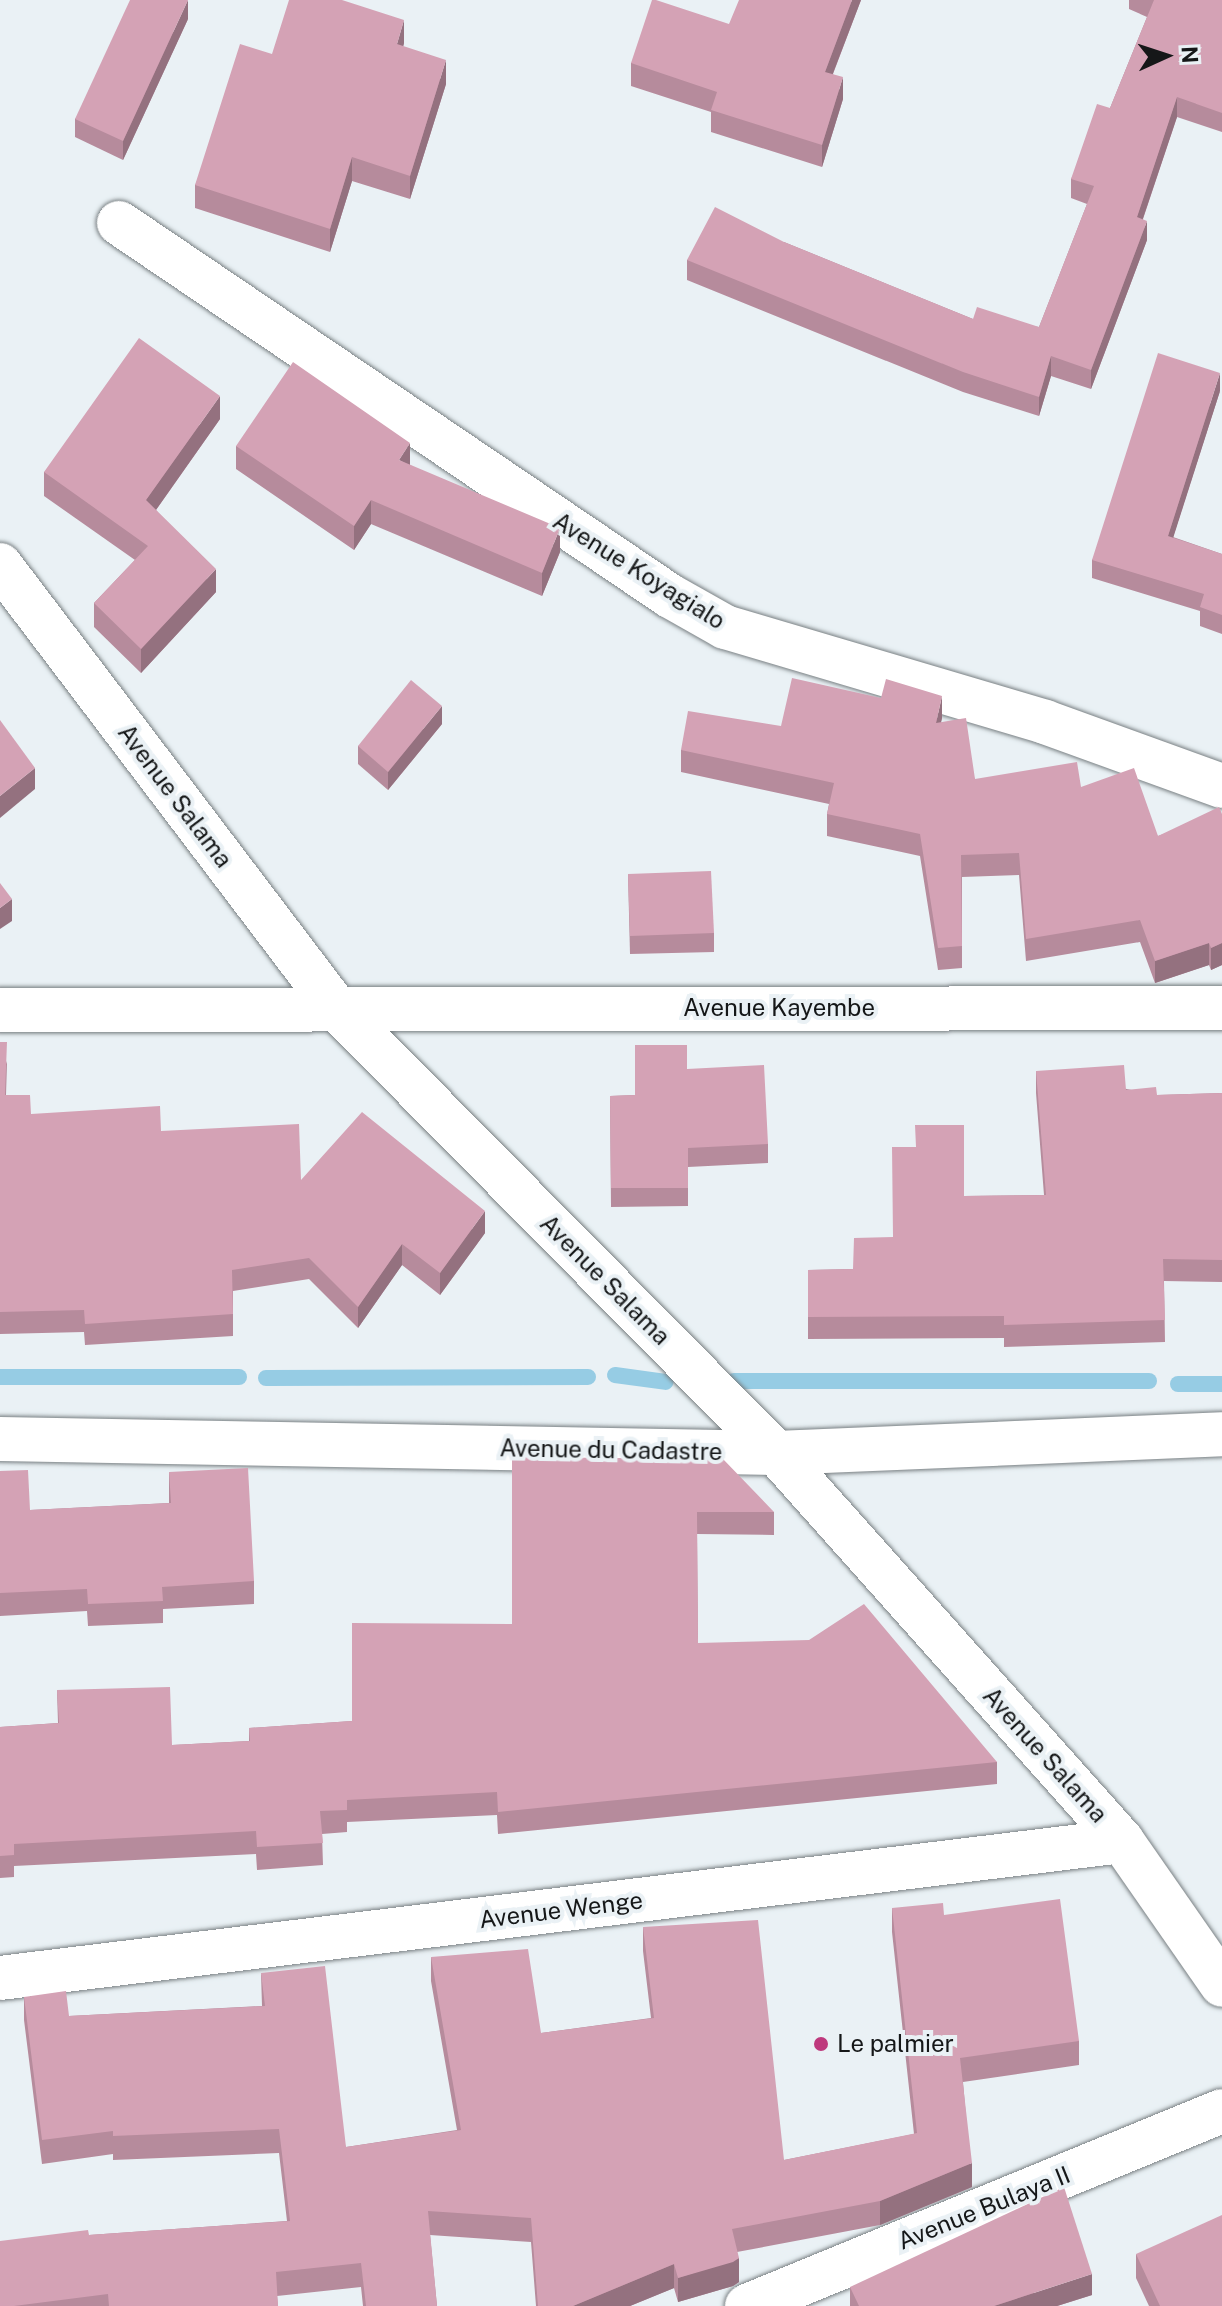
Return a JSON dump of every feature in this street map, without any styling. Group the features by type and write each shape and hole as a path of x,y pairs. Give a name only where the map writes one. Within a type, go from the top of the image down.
{"street":[{"name":"Avenue Koyagialo","path":"119,223 670,596 725,627 1045,722 1222,786"},
{"name":"Avenue Salama","path":"0,565 336,1008 776,1453 1122,1841 1222,1985"},
{"name":"Avenue Kayembe","path":"0,1010 1222,1008"},
{"name":"Avenue du Cadastre","path":"0,1439 776,1453 1222,1434"},
{"name":"Avenue Wenge","path":"0,1978 1122,1841"},
{"name":"Avenue Bulaya II","path":"747,2306 1222,2111"}],"building":[{"path":"130,0 188,0 123,141 75,119"},
{"path":"289,0 342,0 404,20 397,44 446,60 410,176 352,157 330,229 195,185 240,44 272,54"},
{"path":"652,0 729,24 739,0 852,0 825,72 843,77 822,145 711,110 717,92 631,63"},
{"path":"1154,0 1222,0 1222,113 1177,97 1137,217 1147,221 1091,370 1051,356 1039,397 963,372 687,260 715,207 784,242 973,319 977,307 1039,327 1094,186 1071,179 1097,104 1110,108"},
{"path":"139,338 220,396 146,500 216,569 141,649 94,603 148,546 44,472"},
{"path":"1158,353 1220,373 1168,536 1222,554 1222,615 1200,607 1204,594 1092,560"},
{"path":"293,362 410,443 399,460 560,528 542,573 371,500 354,526 236,446"},
{"path":"792,678 881,698 886,679 942,696 936,723 966,718 975,779 1077,762 1081,787 1134,768 1158,836 1219,807 1222,814 1222,943 1211,948 1209,943 1155,961 1140,920 1026,939 1019,853 961,855 962,946 938,948 920,834 827,814 834,783 681,750 688,711 781,726"},
{"path":"411,680 442,706 388,772 358,746"},
{"path":"0,720 35,768 0,796"},
{"path":"711,871 714,933 630,936 628,874"},
{"path":"0,883 12,899 0,908"},
{"path":"0,1042 7,1042 5,1095 30,1095 31,1114 160,1106 161,1131 299,1124 301,1180 362,1112 485,1211 440,1273 402,1244 358,1307 309,1258 232,1270 233,1314 85,1324 84,1310 0,1312"},
{"path":"635,1045 687,1045 687,1069 764,1065 768,1144 688,1148 688,1188 611,1188 610,1096 635,1095"},
{"path":"1124,1065 1126,1090 1156,1087 1157,1095 1222,1093 1222,1260 1163,1259 1165,1320 1004,1325 1004,1316 808,1317 808,1270 853,1269 854,1238 893,1237 892,1147 916,1147 915,1125 964,1125 964,1196 1046,1195 1036,1071"},
{"path":"512,1457 723,1459 774,1512 697,1512 698,1643 809,1640 864,1604 997,1762 498,1812 497,1792 347,1800 347,1810 320,1811 323,1843 257,1847 256,1831 14,1844 14,1855 0,1856 0,1727 59,1723 57,1690 170,1687 172,1745 250,1741 249,1728 352,1721 352,1623 512,1624"},
{"path":"248,1468 254,1581 162,1587 163,1601 88,1604 87,1589 0,1593 0,1471 28,1470 30,1510 171,1503 169,1472"},
{"path":"1060,1899 1079,2041 960,2058 972,2163 880,2201 732,2229 739,2258 733,2262 678,2278 674,2264 573,2306 538,2306 531,2218 428,2211 437,2306 366,2306 361,2263 276,2272 278,2306 109,2306 108,2294 0,2306 0,2241 88,2230 89,2235 290,2221 279,2129 113,2136 113,2131 42,2140 24,1997 66,1991 69,2016 265,2006 261,1973 325,1966 346,2147 461,2130 431,1957 528,1949 541,2033 654,2018 643,1927 758,1920 784,2160 917,2133 892,1908 943,1903 944,1915"},
{"path":"1064,2187 1092,2274 994,2306 859,2306 850,2287"},
{"path":"1222,2215 1222,2306 1160,2306 1136,2254"}],"waterway":[{"path":"615,1375 666,1382"},
{"path":"0,1377 239,1377"},
{"path":"266,1378 588,1377"},
{"path":"734,1381 1149,1381"},
{"path":"1178,1384 1222,1384"}],"place":[{"name":"Le palmier","path":"821,2044"}]}
